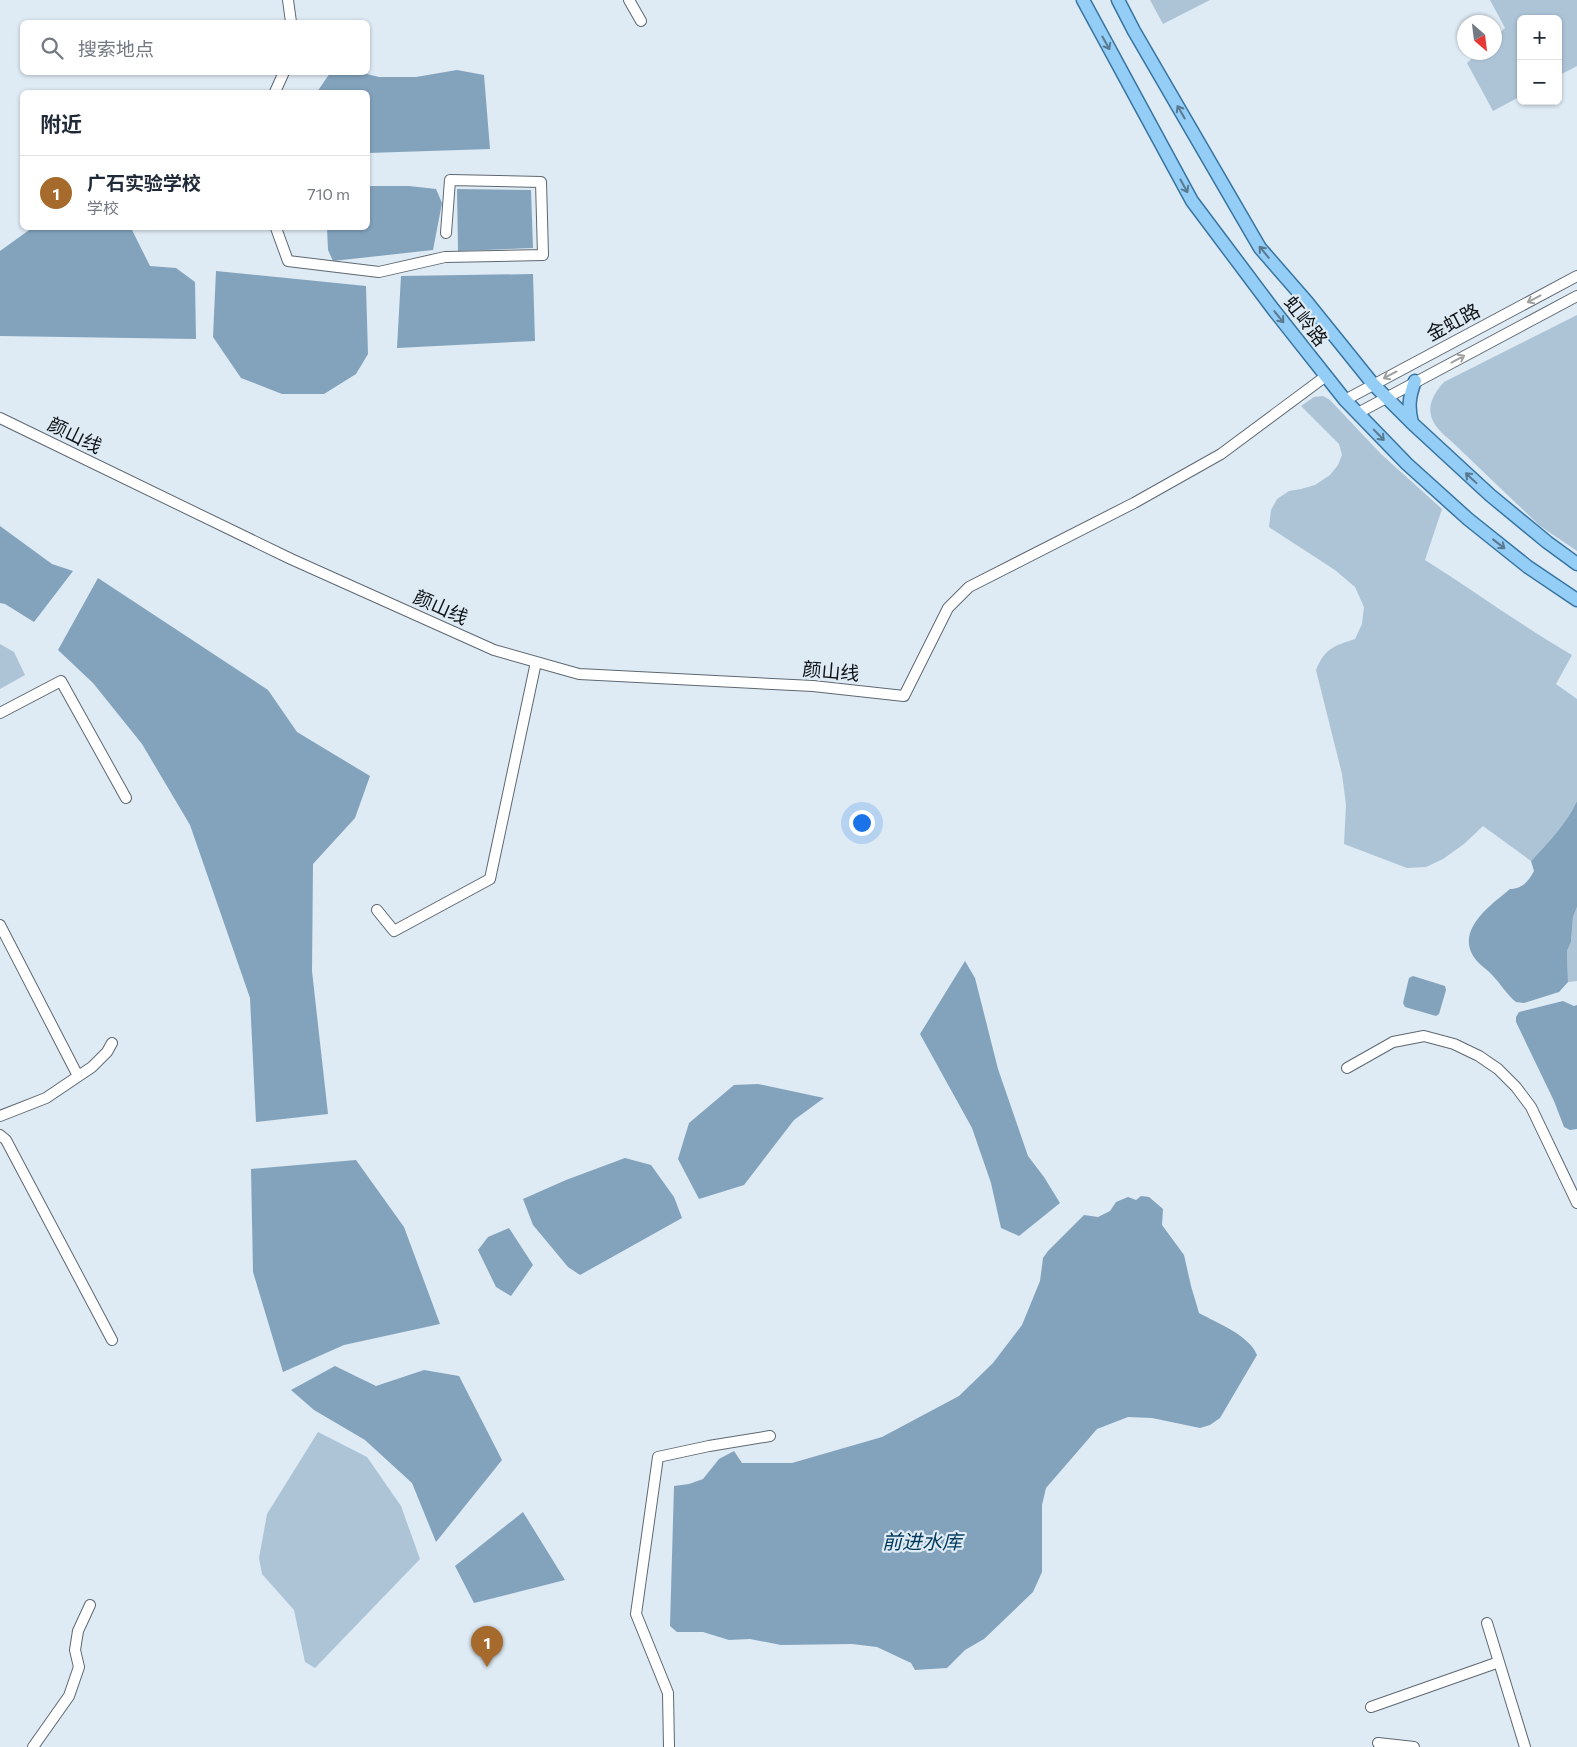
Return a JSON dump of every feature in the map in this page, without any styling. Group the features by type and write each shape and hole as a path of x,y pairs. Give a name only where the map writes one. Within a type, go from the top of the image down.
{"main road":[{"name":"虹岭路","path":"1083,0 1192,201 1272,309 1345,400 1407,464 1468,519 1528,567 1577,600"},
{"name":"虹岭路","path":"1118,0 1134,31 1260,248 1385,397 1490,496 1577,564"},
{"path":"1412,423 1408,409 1409,396 1415,381"}],"street":[{"path":"288,0 291,20"},
{"path":"629,0 641,21"},
{"path":"276,90 283,75"},
{"path":"277,230 288,261 379,272 445,258 543,255 541,182 450,180 446,233"},
{"name":"金虹路","path":"1345,400 1577,276"},
{"name":"金虹路","path":"1358,413 1577,296"},
{"name":"颜山线","path":"0,418 300,563 494,650 579,674 813,686 904,696 948,608 969,587 1134,503 1221,454 1326,376"},
{"path":"377,910 394,931 490,879 536,662"},
{"path":"0,713 61,681 126,798"},
{"path":"0,925 78,1076"},
{"path":"1347,1068 1393,1042 1424,1036 1454,1044 1479,1056 1498,1069 1510,1081 1531,1108 1577,1203"},
{"path":"0,1116 46,1098 92,1067 107,1052 112,1042"},
{"path":"0,1135 6,1140 112,1340"},
{"path":"669,1747 668,1693 636,1614 658,1457 770,1436"},
{"path":"33,1747 68,1696 79,1667 75,1650 78,1631 90,1605"},
{"path":"1488,1623 1525,1747"},
{"path":"1371,1707 1499,1662"},
{"path":"1378,1742 1414,1747"}],"shaded area":[{"path":"1150,0 1210,0 1163,24"},
{"path":"1490,0 1577,0 1577,66 1562,74 1562,15 1517,15 1517,98 1493,111 1467,63 1470,60 1502,60 1502,31 1505,28 1502,22 1502,15 1498,15"},
{"path":"1577,315 1577,551 1540,526 1436,427 1430,413 1433,398 1444,382"},
{"path":"1323,396 1330,400 1381,454 1442,509 1425,560 1572,655 1556,684 1577,699 1577,801 1551,840 1531,861 1483,826 1464,844 1443,859 1426,867 1407,868 1344,844 1346,805 1342,774 1316,670 1327,652 1355,639 1362,624 1364,607 1355,587 1335,570 1269,527 1271,510 1277,499 1289,491 1315,485 1330,475 1338,465 1342,455 1339,444 1301,406 1314,397"},
{"path":"0,644 14,652 25,675 0,689"},
{"path":"1577,907 1577,981 1568,982 1567,951 1571,942 1573,917"},
{"path":"318,1432 367,1457 401,1506 420,1559 315,1668 305,1662 294,1610 262,1574 259,1558 267,1514"}],"water":[{"path":"457,70 484,75 490,149 370,153 370,90 318,90 329,75 416,77"},
{"path":"370,186 409,186 436,189 442,203 433,250 333,261 328,250 327,230 370,230"},
{"path":"457,189 531,190 533,248 458,251"},
{"path":"29,230 132,230 150,266 176,268 195,282 196,339 0,336 0,251"},
{"path":"216,271 366,286 368,354 356,374 324,394 282,394 241,378 213,337"},
{"path":"533,274 535,341 397,348 401,276"},
{"path":"0,526 52,564 73,571 34,622 5,604 0,603"},
{"path":"98,578 268,690 297,732 370,776 355,818 313,864 312,971 328,1114 256,1122 250,998 190,825 142,744 93,683 58,650"},
{"path":"1577,801 1577,907 1573,917 1571,942 1567,951 1568,982 1559,992 1524,1003 1516,1002 1476,960 1470,949 1469,939 1472,929 1477,920 1493,903 1510,889 1518,888 1527,881 1534,871 1531,861 1551,840"},
{"path":"965,961 975,978 998,1069 1028,1156 1060,1203 1019,1236 1001,1228 991,1183 972,1128 920,1034"},
{"path":"1413,976 1445,986 1446,990 1439,1014 1436,1016 1405,1007 1403,1003 1409,978"},
{"path":"1563,1001 1574,1006 1577,1005 1577,1129 1570,1130 1564,1127 1554,1101 1516,1022 1519,1012"},
{"path":"758,1084 824,1098 794,1120 744,1185 699,1199 678,1159 689,1123 734,1085"},
{"path":"625,1158 651,1165 674,1197 682,1218 580,1275 568,1267 533,1225 523,1199 566,1180"},
{"path":"356,1160 404,1227 440,1324 344,1345 283,1372 253,1272 251,1169"},
{"name":"前进水库","path":"1141,1196 1149,1197 1163,1209 1162,1225 1184,1255 1199,1313 1223,1325 1247,1341 1257,1355 1220,1418 1210,1425 1200,1428 1152,1418 1128,1417 1097,1429 1046,1488 1042,1505 1042,1572 1033,1592 984,1639 965,1650 947,1668 915,1670 911,1663 877,1647 852,1644 781,1645 750,1639 729,1640 703,1632 677,1632 670,1626 674,1486 689,1484 703,1479 719,1459 734,1451 742,1463 792,1463 882,1437 959,1396 993,1363 1022,1325 1040,1281 1043,1258 1048,1251 1084,1215 1098,1217 1110,1211 1116,1202 1128,1197 1136,1200"},
{"path":"509,1228 533,1265 511,1296 496,1287 478,1250 488,1237"},
{"path":"335,1366 376,1386 424,1370 459,1376 502,1460 436,1542 412,1483 365,1440 314,1410 291,1390"},
{"path":"523,1512 565,1580 474,1603 455,1566"}],"place":[{"name":"广石实验学校","path":"487,1667"}]}
